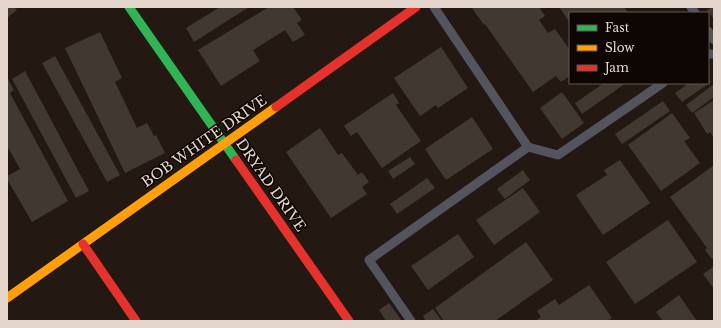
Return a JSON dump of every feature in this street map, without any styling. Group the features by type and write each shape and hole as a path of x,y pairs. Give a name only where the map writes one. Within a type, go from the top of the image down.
{"street":[{"name":"DRYAD DRIVE","path":"129,7 349,321"},
{"name":"BOB WHITE DRIVE","path":"7,298 416,7"},
{"path":"83,244 136,321"}],"lane":[{"path":"434,7 528,147 558,155 662,84"},
{"path":"412,321 369,260 528,147"}],"building":[{"path":"7,7 14,7 17,10 7,18"},
{"path":"220,7 249,7 194,42 186,28"},
{"path":"269,7 293,7 302,20 297,23 305,35 293,42 285,30 253,50 260,61 221,86 198,50"},
{"path":"539,7 545,16 539,20 548,33 555,29 569,49 569,77 561,82 556,76 533,92 472,8"},
{"path":"559,7 624,7 627,12 569,12 569,22"},
{"path":"714,7 714,19 709,12 707,10"},
{"path":"100,32 122,78 115,82 137,128 147,123 154,136 156,135 165,153 125,173 65,48"},
{"path":"441,47 468,88 438,108 436,105 420,116 394,78"},
{"path":"55,56 120,175 107,182 42,63"},
{"path":"25,71 89,191 76,198 12,79"},
{"path":"7,77 14,90 10,93 68,201 32,222 7,179 7,176 20,169 7,146"},
{"path":"603,84 625,84 582,114 575,103"},
{"path":"688,84 708,84 682,102 675,93"},
{"path":"714,84 714,97 692,113 686,105"},
{"path":"562,92 584,123 562,139 540,108"},
{"path":"393,93 399,103 396,105 421,141 382,168 357,132 351,136 344,126"},
{"path":"714,100 714,138 710,132 707,134 694,113"},
{"path":"663,101 670,111 622,144 615,134"},
{"path":"672,113 690,138 684,141 700,163 661,191 628,145"},
{"path":"472,117 493,149 446,180 425,149"},
{"path":"320,128 338,155 342,153 358,175 362,172 369,182 362,187 367,194 331,218 286,152"},
{"path":"410,157 415,164 393,179 388,171"},
{"path":"620,160 650,203 603,235 576,195 607,175 604,170"},
{"path":"713,166 714,257 712,259 705,250 707,248 670,197"},
{"path":"523,170 530,180 505,199 497,189"},
{"path":"427,178 435,188 397,214 390,204"},
{"path":"523,188 540,212 494,245 476,220"},
{"path":"668,220 697,262 635,304 606,262"},
{"path":"458,234 474,257 428,290 411,266"},
{"path":"526,242 553,280 495,321 444,321 435,308"},
{"path":"713,267 714,268 714,289 703,274"},
{"path":"589,285 612,318 607,321 535,321 541,317 537,311 555,299 559,305"},
{"path":"679,295 697,321 663,321 656,312"},
{"path":"389,303 402,321 386,321 379,310"},
{"path":"433,309 442,321 426,321 423,316"}],"traffic: fast":[{"path":"129,7 236,160"}],"traffic: slow":[{"path":"7,298 276,107"}],"traffic: jam":[{"path":"276,107 416,7"},
{"path":"236,160 349,321"},
{"path":"83,244 136,321"}]}
